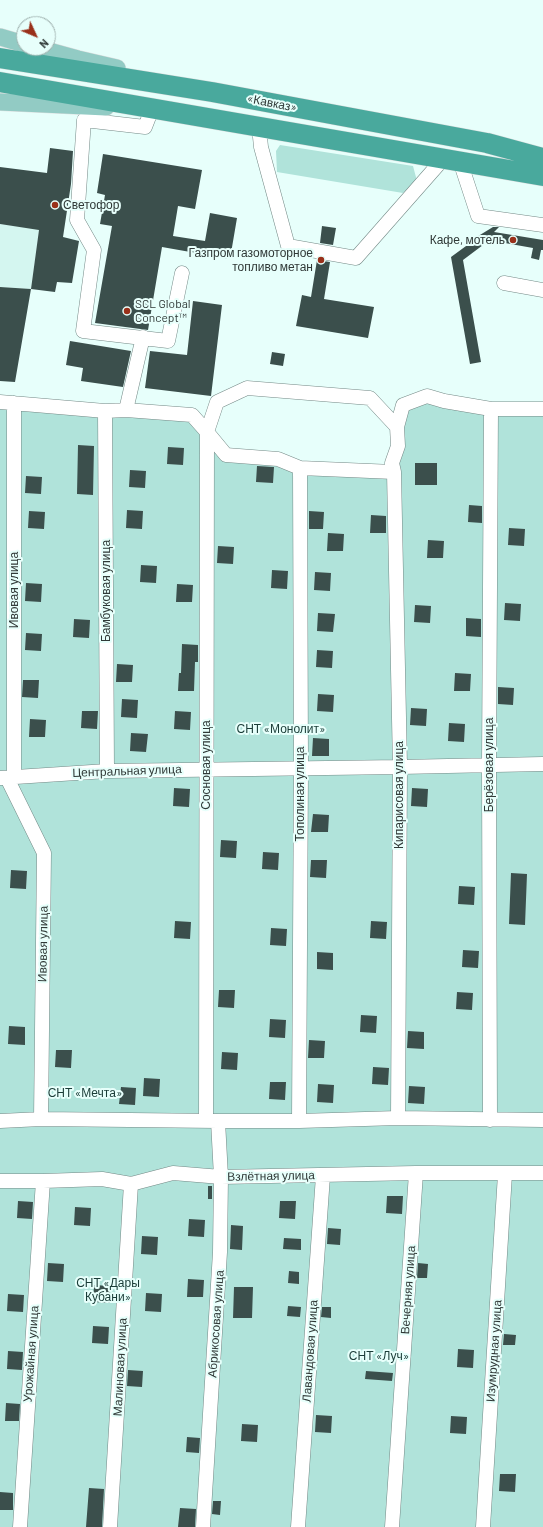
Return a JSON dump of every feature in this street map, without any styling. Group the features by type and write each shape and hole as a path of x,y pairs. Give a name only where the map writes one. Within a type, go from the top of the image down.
{"highway":[{"name":"«Кавказ»","path":"0,58 212,92 487,143 543,158"},
{"path":"0,82 452,159 543,176"}],"main road":[{"path":"0,37 16,42"},
{"path":"56,53 192,84 212,92"},
{"path":"0,102 152,109"}],"street":[{"path":"152,109 145,127 84,120 77,220 94,250 83,331 168,341 182,273"},
{"path":"259,127 262,147 288,246 356,258 452,159 478,216 543,225"},
{"path":"504,283 543,290"},
{"path":"126,410 143,337"},
{"name":"Сосновая улица","path":"212,1121 206,769 207,432 217,402 247,388 370,398 398,427"},
{"name":"Кипарисовая улица","path":"398,1118 400,767 394,472 392,463 398,446 398,427 403,404 427,396 444,401 491,409"},
{"path":"7,403 105,411 126,410 192,415 226,455 278,459 300,468 394,472"},
{"name":"Ивовая улица","path":"7,403 7,777 44,853 40,1119"},
{"path":"491,409 543,409"},
{"name":"Берёзовая улица","path":"490,1120 489,765 491,409"},
{"name":"Бамбуковая улица","path":"105,411 107,771"},
{"name":"Тополиная улица","path":"299,1121 301,768 300,468"},
{"name":"Центральная улица","path":"7,777 107,771 543,764"},
{"path":"0,1121 40,1119 299,1121 398,1118 543,1120"},
{"name":"Абрикосовая улица","path":"203,1527 220,1252 221,1177 212,1121"},
{"name":"Взлётная улица","path":"0,1181 102,1179 131,1184 173,1173 221,1177 416,1173 543,1174"},
{"name":"Вечерняя улица","path":"392,1527 416,1173"},
{"name":"Изумрудная улица","path":"483,1527 505,1174"},
{"name":"Лавандовая улица","path":"298,1527 323,1176"},
{"name":"Урожайная улица","path":"20,1527 43,1181"},
{"name":"Малиновая улица","path":"110,1527 131,1184"}],"shaded area":[{"path":"47,174 31,289 0,287 0,224 31,228"}],"green space":[{"path":"280,145 413,166 417,181 403,193 277,172 276,151"},
{"path":"427,396 543,409 543,1527 0,1527 0,402 192,415 226,455 394,472 403,405"}],"building":[{"name":"Светофор","path":"50,148 73,151 71,184 63,237 79,241 72,283 57,282 55,292 31,289 39,230 0,224 0,167 47,173"},
{"path":"103,154 202,170 195,209 178,206 173,236 205,241 210,213 237,218 230,259 162,247 148,330 95,323 112,226 100,224 105,195 97,193"},
{"path":"322,226 336,228 333,245 320,243"},
{"path":"493,227 499,227 494,232 543,240 543,250 541,250 539,260 531,258 533,248 488,240 463,260 481,362 470,364 451,257 477,238 475,238"},
{"path":"317,260 330,262 324,299 374,307 368,338 296,326 302,295 311,297"},
{"path":"0,287 31,289 15,382 0,381"},
{"path":"193,301 222,305 211,396 145,388 150,351 187,355"},
{"path":"70,341 131,351 123,387 81,381 83,368 66,365"},
{"path":"272,352 285,354 283,366 270,364"},
{"path":"78,445 94,446 93,495 77,494"},
{"path":"168,447 184,448 183,465 167,464"},
{"path":"415,463 437,463 437,485 415,485"},
{"path":"257,466 274,467 273,483 256,482"},
{"path":"130,470 146,471 145,488 129,487"},
{"path":"26,476 42,477 41,494 25,493"},
{"path":"469,505 482,506 482,523 468,522"},
{"path":"127,510 143,511 142,529 126,528"},
{"path":"29,511 45,512 44,529 28,528"},
{"path":"309,511 324,512 323,529 309,529"},
{"path":"371,515 386,516 386,533 370,533"},
{"path":"509,528 525,529 524,546 508,545"},
{"path":"328,533 344,534 343,551 327,551"},
{"path":"428,540 444,541 443,558 427,558"},
{"path":"218,546 234,547 233,564 217,563"},
{"path":"141,565 157,566 156,583 140,582"},
{"path":"272,570 288,571 287,589 271,588"},
{"path":"315,572 331,573 330,591 314,590"},
{"path":"26,583 42,584 41,602 25,601"},
{"path":"177,584 193,585 192,602 176,602"},
{"path":"505,603 521,604 520,621 504,620"},
{"path":"415,605 431,606 430,623 414,622"},
{"path":"318,613 335,614 333,632 317,631"},
{"path":"466,618 481,619 481,637 466,636"},
{"path":"74,619 90,620 89,638 73,637"},
{"path":"26,633 42,634 41,651 25,650"},
{"path":"182,644 198,645 198,662 195,662 194,691 178,691 179,673 181,673"},
{"path":"317,650 333,651 332,668 316,667"},
{"path":"117,664 133,665 132,682 116,682"},
{"path":"455,673 471,674 470,691 454,691"},
{"path":"23,680 39,680 38,698 22,697"},
{"path":"498,687 514,688 513,705 498,704"},
{"path":"318,694 334,695 333,712 317,711"},
{"path":"122,699 138,700 137,718 121,717"},
{"path":"411,708 427,709 426,726 410,725"},
{"path":"82,711 98,711 97,729 81,728"},
{"path":"175,711 191,712 190,730 174,729"},
{"path":"30,719 46,720 45,737 29,737"},
{"path":"449,723 465,724 464,742 448,741"},
{"path":"131,733 148,734 146,752 130,751"},
{"path":"313,738 329,739 329,756 312,756"},
{"path":"174,788 190,789 189,807 173,806"},
{"path":"412,788 428,789 427,807 411,806"},
{"path":"313,814 329,815 328,832 311,832"},
{"path":"221,840 237,841 236,858 220,857"},
{"path":"263,852 279,853 278,870 262,869"},
{"path":"311,860 327,860 326,878 310,877"},
{"path":"11,870 27,871 26,889 10,888"},
{"path":"511,873 527,874 525,925 509,924"},
{"path":"459,886 475,887 474,905 458,904"},
{"path":"175,921 191,922 190,939 174,938"},
{"path":"371,921 387,922 386,939 370,938"},
{"path":"271,928 287,929 286,946 270,945"},
{"path":"463,950 479,951 478,968 462,967"},
{"path":"317,952 333,953 333,970 317,969"},
{"path":"219,990 235,990 234,1008 218,1007"},
{"path":"457,992 473,993 472,1010 456,1009"},
{"path":"361,1015 377,1016 376,1033 360,1032"},
{"path":"270,1019 286,1020 285,1038 269,1037"},
{"path":"9,1026 25,1027 25,1045 8,1044"},
{"path":"408,1031 424,1032 424,1049 407,1048"},
{"path":"309,1040 325,1041 324,1058 308,1058"},
{"path":"56,1050 72,1050 71,1068 55,1067"},
{"path":"222,1052 238,1053 237,1070 221,1069"},
{"path":"373,1067 389,1068 388,1085 372,1084"},
{"path":"144,1078 160,1079 159,1097 143,1096"},
{"path":"270,1082 286,1082 285,1100 269,1099"},
{"path":"318,1084 334,1085 333,1103 317,1102"},
{"path":"409,1086 425,1087 424,1104 408,1103"},
{"path":"121,1087 136,1088 135,1105 119,1104"},
{"path":"208,1186 212,1186 212,1199 208,1199"},
{"path":"387,1196 403,1196 402,1214 386,1213"},
{"path":"18,1201 33,1202 32,1219 17,1218"},
{"path":"280,1201 296,1201 295,1219 279,1218"},
{"path":"75,1207 91,1208 90,1226 74,1225"},
{"path":"189,1219 205,1220 204,1237 188,1236"},
{"path":"231,1225 243,1226 242,1250 230,1249"},
{"path":"328,1228 341,1229 340,1245 327,1244"},
{"path":"142,1236 158,1237 157,1255 141,1254"},
{"path":"284,1238 301,1239 301,1250 283,1249"},
{"path":"48,1263 64,1264 63,1282 47,1281"},
{"path":"418,1263 428,1264 427,1278 417,1278"},
{"path":"289,1271 299,1272 299,1284 288,1283"},
{"path":"188,1279 204,1280 203,1297 187,1297"},
{"path":"94,1285 110,1286 110,1303 93,1302"},
{"path":"234,1287 253,1287 252,1318 233,1318"},
{"path":"146,1293 162,1294 161,1312 145,1311"},
{"path":"8,1294 24,1295 23,1312 7,1311"},
{"path":"288,1306 301,1307 300,1317 287,1316"},
{"path":"322,1307 331,1307 331,1318 321,1317"},
{"path":"93,1326 109,1327 108,1344 92,1343"},
{"path":"504,1334 516,1335 515,1345 503,1345"},
{"path":"458,1349 474,1350 473,1368 457,1367"},
{"path":"8,1351 23,1352 22,1370 7,1369"},
{"path":"128,1370 143,1371 142,1387 127,1386"},
{"path":"366,1371 393,1373 392,1381 365,1379"},
{"path":"6,1403 20,1404 19,1421 5,1421"},
{"path":"316,1415 332,1416 331,1433 315,1432"},
{"path":"451,1416 467,1417 466,1434 450,1433"},
{"path":"242,1424 258,1425 257,1442 241,1441"},
{"path":"187,1437 200,1438 199,1453 186,1452"},
{"path":"500,1474 516,1474 515,1492 499,1491"},
{"path":"89,1488 104,1489 102,1527 86,1527"},
{"path":"0,1492 13,1493 13,1510 0,1510"},
{"path":"213,1501 221,1501 220,1515 212,1514"},
{"path":"180,1508 196,1509 195,1527 178,1527"}],"place":[{"name":"Светофор","path":"55,205"},
{"name":"Кафе, мотель","path":"513,240"},
{"name":"Газпром газомоторное топливо метан","path":"321,260"},
{"name":"SCL Global Concept™","path":"127,311"}],"park label":[{"name":"СНТ «Монолит»","path":"281,729"},
{"name":"СНТ «Мечта»","path":"85,1093"},
{"name":"СНТ «Дары Кубани»","path":"108,1290"},
{"name":"СНТ «Луч»","path":"379,1356"}]}
